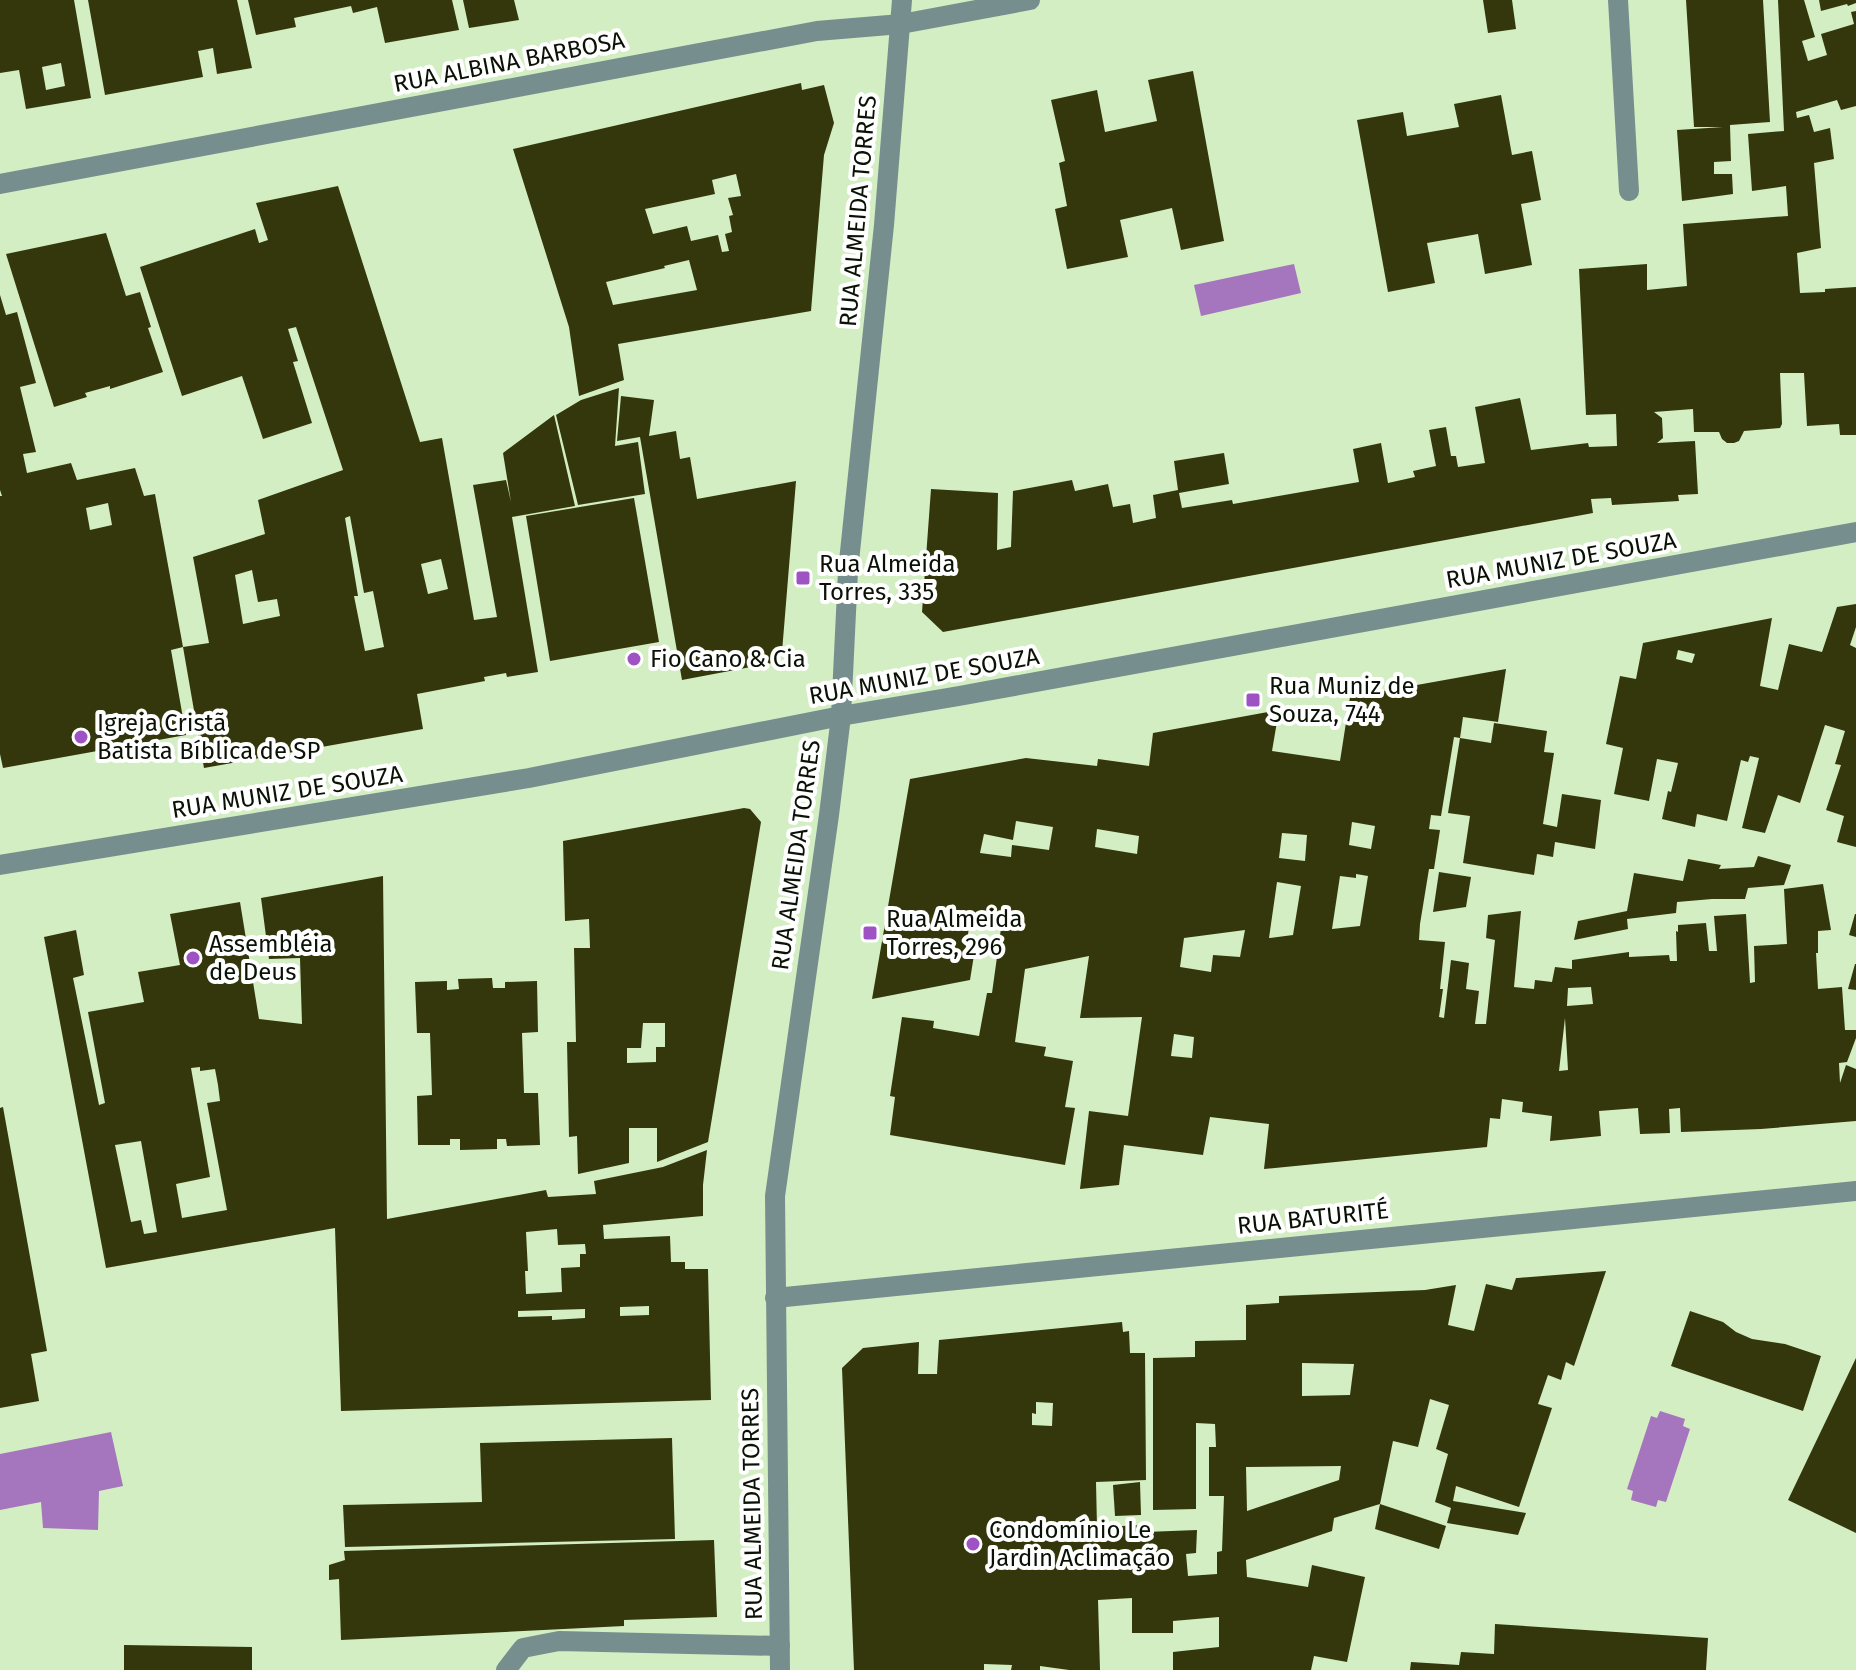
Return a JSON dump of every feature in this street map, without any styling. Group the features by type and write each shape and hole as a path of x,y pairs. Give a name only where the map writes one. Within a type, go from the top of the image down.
{"street":[{"name":"RUA ALMEIDA TORRES","path":"780,1670 775,1196 841,716 848,571 884,225 902,0"},
{"name":"RUA ALBINA BARBOSA","path":"0,184 817,31 901,24 1030,0"},
{"path":"1618,0 1629,191"},
{"name":"RUA MUNIZ DE SOUZA","path":"0,865 529,778 841,716 1856,532"},
{"name":"RUA BATURITÉ","path":"775,1298 1856,1191"},
{"path":"506,1670 523,1648 559,1641 780,1646"}],"shaded area":[{"path":"1294,264 1301,293 1201,316 1194,285"},
{"path":"1660,1411 1685,1419 1683,1426 1690,1429 1666,1502 1658,1500 1656,1507 1631,1500 1633,1491 1627,1489 1651,1416 1657,1418"},
{"path":"111,1432 123,1486 99,1491 98,1530 43,1528 41,1502 0,1510 0,1454"}],"building":[{"path":"0,0 74,0 91,98 26,109 19,70 0,73","holes":["61,63 65,86 46,90 42,67"]},
{"path":"88,0 237,0 252,68 217,74 213,48 198,51 203,77 105,95"},
{"path":"248,0 452,0 459,30 385,43 377,7 353,13 351,6 294,18 296,27 256,35"},
{"path":"463,0 514,0 519,20 469,28"},
{"path":"1483,0 1512,0 1516,29 1488,33"},
{"path":"1686,0 1763,0 1770,122 1730,125 1731,161 1714,162 1714,174 1732,174 1733,194 1682,201 1677,130 1723,127 1694,127"},
{"path":"1778,0 1804,0 1815,37 1802,41 1808,61 1827,55 1821,34 1854,24 1851,12 1856,11 1856,106 1841,110 1837,100 1796,112 1797,118 1809,115 1814,132 1830,128 1834,159 1814,163 1821,248 1797,253 1800,293 1856,287 1856,435 1840,435 1839,424 1807,426 1804,373 1780,373 1780,428 1744,431 1739,441 1734,443 1727,443 1719,432 1694,432 1693,409 1654,412 1662,418 1663,438 1657,443 1695,441 1698,494 1678,495 1679,501 1612,505 1611,498 1591,499 1593,513 943,632 922,612 931,489 998,493 997,550 1011,547 1013,491 1072,480 1075,491 1108,484 1113,507 1130,504 1133,523 1156,518 1153,495 1178,490 1174,461 1224,453 1229,484 1179,493 1182,508 1232,500 1233,504 1359,482 1353,449 1381,443 1388,483 1415,477 1413,471 1436,466 1429,430 1446,427 1451,456 1456,456 1458,467 1485,463 1475,407 1520,398 1531,450 1588,443 1589,447 1617,446 1616,414 1586,415 1579,269 1647,264 1647,290 1687,286 1683,224 1788,216 1786,186 1752,191 1748,134 1784,131"},
{"path":"1819,0 1856,0 1856,3 1821,11"},
{"path":"1193,71 1224,241 1181,250 1172,208 1120,220 1128,257 1067,269 1055,209 1067,206 1059,163 1065,161 1051,100 1097,90 1105,132 1157,121 1148,80"},
{"path":"801,83 802,90 824,85 834,123 824,155 811,311 618,344 624,380 579,396 569,327 513,149","holes":["736,174 741,196 728,198 733,215 729,216 732,232 725,234 729,251 722,252 718,235 691,241 687,226 653,234 645,209 715,194 712,180","689,260 697,290 613,305 606,282"]},
{"path":"1501,95 1512,155 1532,151 1541,200 1521,204 1532,265 1485,274 1478,234 1427,243 1435,283 1388,292 1357,120 1403,112 1407,136 1459,127 1454,104"},
{"path":"338,186 420,442 442,438 474,620 497,617 473,485 506,480 511,502 503,453 554,415 575,506 512,517 538,672 484,677 485,681 417,694 423,729 204,768 183,647 209,643 193,557 265,534 258,500 343,470 296,327 288,329 298,361 293,362 312,423 263,439 242,376 182,396 140,267 255,229 259,243 268,240 256,203","holes":["350,516 364,593 373,591 384,647 365,651 354,596 358,596 345,518","441,559 448,589 428,594 421,564","252,570 258,602 277,599 280,616 243,624 235,575"]},
{"path":"106,233 126,296 140,292 163,372 110,389 110,386 85,393 87,397 54,407 6,254"},
{"path":"0,295 6,315 17,312 36,383 20,387 36,452 23,454 27,473 71,463 77,480 135,468 144,496 155,494 183,647 171,650 186,735 3,768 0,754","holes":["108,503 112,525 90,530 86,508"]},
{"path":"619,388 615,446 638,442 645,494 578,505 556,415 581,400"},
{"path":"621,396 654,400 649,436 676,431 680,459 690,457 697,499 796,481 782,652 772,663 682,680 640,437 617,441"},
{"path":"634,498 659,642 550,661 526,516"},
{"path":"1856,604 1856,627 1850,645 1856,648 1856,847 1837,842 1844,816 1826,810 1841,765 1835,764 1845,731 1825,725 1800,803 1778,795 1765,833 1742,828 1759,758 1750,756 1748,762 1741,760 1727,821 1697,814 1695,827 1662,819 1678,763 1657,759 1649,801 1614,794 1623,748 1606,744 1620,676 1636,679 1643,643 1772,618 1760,686 1778,690 1789,644 1822,652 1837,607","holes":["1678,650 1695,654 1692,663 1676,659"]},
{"path":"1506,669 1498,722 1463,717 1460,738 1454,737 1441,816 1431,815 1429,829 1440,830 1434,869 1429,869 1419,940 1445,942 1439,1017 1444,1018 1451,960 1469,963 1466,989 1479,991 1475,1024 1486,1024 1495,940 1486,938 1488,915 1521,911 1514,987 1534,989 1535,980 1552,982 1555,967 1572,969 1572,960 1629,952 1629,957 1669,955 1670,961 1677,961 1678,925 1706,923 1709,951 1717,951 1714,916 1746,914 1750,983 1755,982 1754,946 1787,944 1784,889 1823,884 1831,930 1818,931 1818,989 1842,987 1845,1030 1856,1030 1847,1062 1839,1063 1840,1083 1846,1065 1856,1069 1856,1121 1681,1132 1680,1108 1669,1109 1670,1133 1640,1134 1638,1108 1599,1111 1601,1136 1550,1141 1552,1116 1522,1112 1523,1102 1502,1099 1500,1119 1490,1118 1487,1147 1264,1169 1269,1124 1210,1117 1203,1155 1124,1145 1119,1185 1080,1189 1089,1111 1128,1116 1142,1017 1080,1018 1089,956 1025,969 1015,1042 1046,1047 1044,1056 1073,1061 1065,1107 1075,1108 1065,1165 890,1135 895,1097 890,1096 902,1017 934,1021 933,1028 979,1036 987,993 992,993 1002,921 971,915 965,953 974,955 970,980 872,999 910,779 1026,758 1097,766 1098,759 1149,766 1153,733 1279,710 1272,751 1340,761 1350,697","holes":["1016,821 1053,827 1049,850 1012,845 1011,857 980,853 984,834 1013,840","1352,822 1375,826 1371,849 1349,845","1097,829 1139,836 1137,854 1095,847","1282,833 1307,835 1305,861 1279,858","1340,876 1368,876 1360,926 1332,929","1277,882 1301,886 1293,935 1269,938","1245,930 1240,957 1213,955 1211,972 1180,967 1184,938","1591,987 1593,1004 1567,1006 1568,988","1565,1018 1568,1070 1559,1071","1174,1034 1194,1037 1192,1058 1171,1056"]},
{"path":"1494,723 1547,731 1544,752 1554,753 1543,824 1557,827 1562,794 1601,800 1595,849 1555,842 1553,857 1537,854 1534,875 1463,863 1470,816 1448,813 1460,738 1491,743"},
{"path":"744,808 750,809 761,822 708,1142 657,1162 657,1128 629,1128 629,1163 578,1174 577,1136 569,1137 567,1042 576,1042 574,948 590,948 589,919 565,921 563,841","holes":["643,1023 665,1023 665,1047 656,1047 656,1062 627,1063 627,1048 641,1048"]},
{"path":"1758,856 1791,865 1784,885 1748,888 1745,899 1677,902 1676,913 1627,919 1628,929 1574,940 1578,921 1627,911 1634,873 1683,881 1688,859 1721,865 1719,869 1754,867"},
{"path":"1439,872 1471,877 1466,907 1433,912"},
{"path":"383,876 387,1219 546,1190 548,1197 596,1194 594,1181 663,1167 707,1150 703,1216 603,1225 604,1239 670,1236 671,1262 685,1262 685,1269 708,1269 711,1400 341,1411 335,1228 106,1268 44,937 76,930 84,975 73,978 99,1105 105,1103 88,1012 144,1002 138,972 180,965 170,914 240,902 259,1019 302,1024 300,958 269,959 261,898","holes":["200,1067 200,1071 215,1069 220,1101 207,1103 227,1210 182,1218 176,1184 210,1177 191,1068","141,1141 157,1232 144,1234 141,1220 131,1222 115,1145","557,1229 558,1245 585,1244 586,1254 580,1254 580,1267 561,1268 562,1292 526,1294 526,1232","649,1306 649,1315 620,1316 620,1307","585,1309 585,1318 552,1320 552,1316 518,1317 518,1311"]},
{"path":"1856,914 1856,937 1849,935"},
{"path":"1856,964 1856,990 1848,989"},
{"path":"492,978 493,988 505,988 505,982 537,981 538,1032 522,1033 524,1093 538,1093 540,1145 507,1146 506,1139 497,1139 497,1149 460,1150 460,1139 450,1139 450,1145 418,1145 417,1096 432,1095 430,1033 417,1033 415,982 447,981 447,990 459,989 458,979"},
{"path":"3,1107 47,1351 31,1354 39,1401 0,1408 0,1108"},
{"path":"1606,1271 1574,1366 1566,1362 1561,1380 1548,1375 1538,1404 1552,1408 1519,1507 1456,1486 1453,1501 1526,1513 1518,1535 1447,1523 1451,1508 1435,1502 1448,1454 1436,1449 1449,1405 1430,1399 1418,1447 1393,1441 1380,1504 1334,1518 1332,1531 1246,1560 1247,1577 1308,1587 1312,1565 1365,1577 1347,1662 1314,1656 1311,1670 1173,1670 1173,1652 1219,1647 1219,1617 1173,1621 1173,1633 1132,1633 1132,1598 1098,1600 1100,1670 1040,1666 1040,1670 1011,1670 1012,1665 984,1664 984,1670 854,1670 842,1368 863,1348 919,1342 918,1374 937,1374 939,1340 1122,1322 1123,1332 1129,1331 1130,1353 1145,1353 1146,1480 1096,1482 1097,1527 1146,1525 1146,1532 1197,1530 1196,1553 1186,1554 1188,1576 1217,1574 1217,1552 1222,1551 1224,1496 1209,1496 1209,1447 1216,1447 1215,1424 1196,1423 1196,1509 1153,1510 1153,1358 1195,1357 1195,1341 1246,1340 1246,1305 1279,1303 1279,1296 1425,1290 1456,1285 1448,1325 1474,1331 1486,1284 1512,1290 1516,1278","holes":["1302,1363 1354,1364 1350,1395 1302,1396","1036,1402 1053,1403 1052,1426 1032,1425 1032,1413 1036,1414","1341,1466 1339,1480 1247,1511 1246,1467"]},
{"path":"1690,1311 1723,1322 1752,1339 1785,1344 1821,1356 1803,1411 1671,1366"},
{"path":"1856,1358 1856,1533 1788,1500"},
{"path":"672,1438 675,1539 345,1547 343,1505 482,1502 480,1443"},
{"path":"1140,1482 1141,1515 1115,1516 1113,1485"},
{"path":"1380,1504 1446,1526 1439,1549 1375,1529"},
{"path":"714,1540 717,1617 624,1620 624,1626 341,1640 339,1579 329,1580 329,1565 345,1560 344,1551"},
{"path":"1495,1624 1708,1638 1706,1670 1410,1670 1411,1662 1459,1665 1461,1652 1494,1654"},
{"path":"124,1645 252,1647 252,1670 124,1670"}],"place":[{"name":"Rua Almeida Torres, 335","path":"803,578"},
{"name":"Fio Cano & Cia","path":"634,659"},
{"name":"Rua Muniz de Souza, 744","path":"1253,700"},
{"name":"Igreja Cristã Batista Bíblica de SP","path":"81,737"},
{"name":"Rua Almeida Torres, 296","path":"870,933"},
{"name":"Assembléia de Deus","path":"193,958"},
{"name":"Condomínio Le Jardin Aclimação","path":"973,1544"}]}
